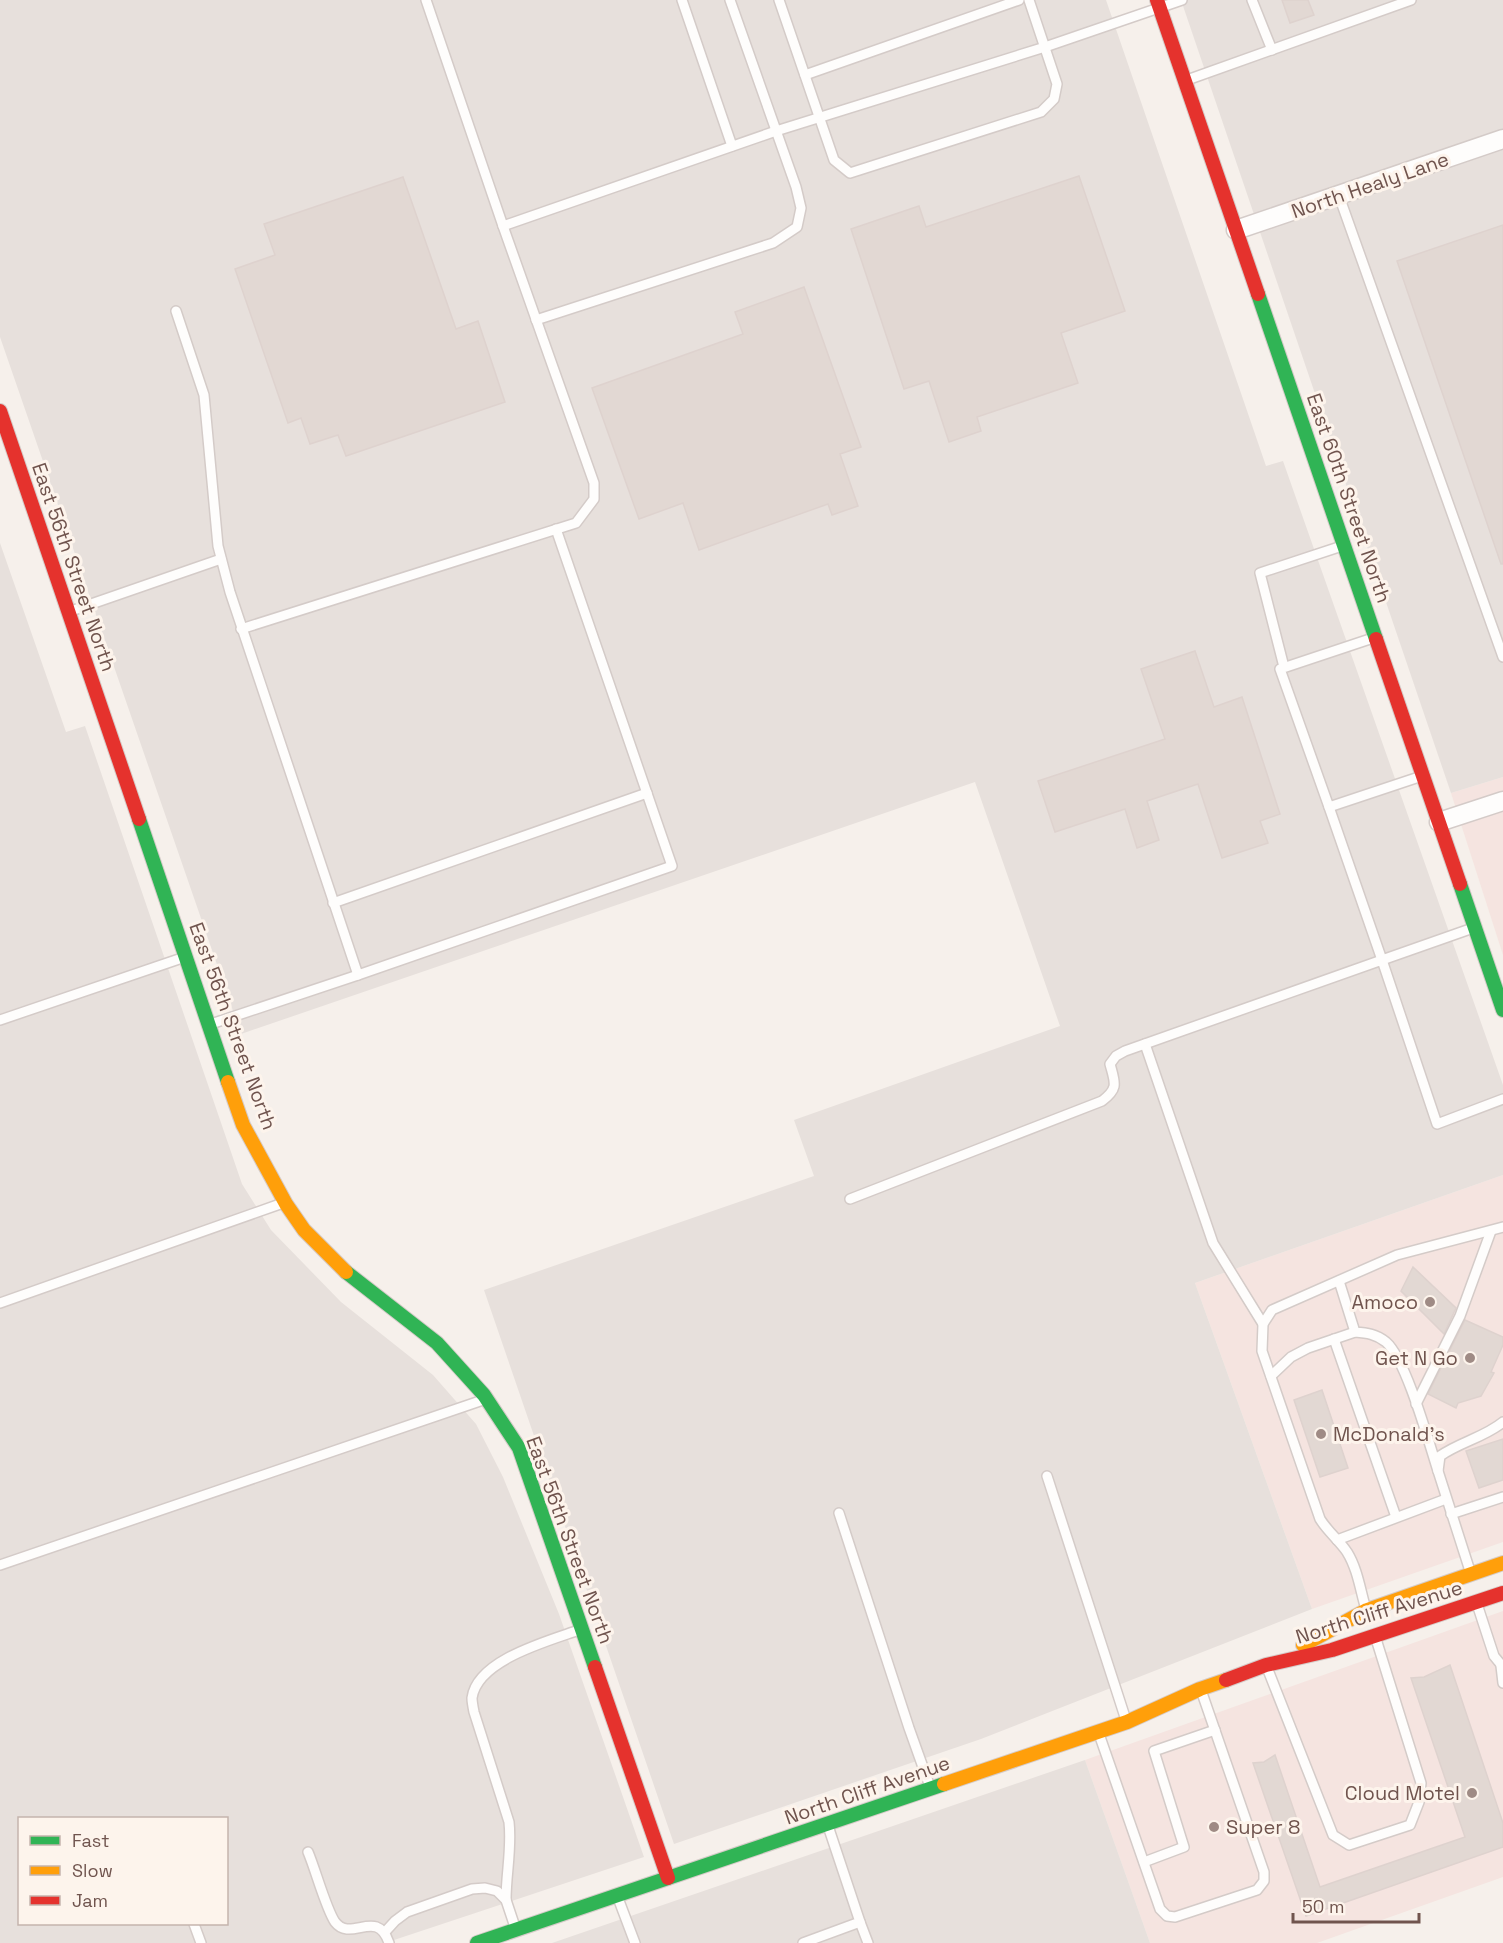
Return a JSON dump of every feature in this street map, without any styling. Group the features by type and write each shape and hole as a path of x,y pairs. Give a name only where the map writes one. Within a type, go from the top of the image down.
{"main road":[{"name":"East 60th Street North","path":"1159,4 1503,1010"},
{"name":"East 56th Street North","path":"1,418 243,1125 304,1230 352,1278 437,1343 487,1399 519,1448 668,1878"},
{"name":"North Cliff Avenue","path":"477,1943 1127,1722 1200,1689 1371,1623 1471,1574 1503,1563"},
{"name":"North Cliff Avenue","path":"1266,1665 1332,1650 1371,1623 1476,1602 1503,1593"}],"street":[{"name":"North Healy Lane","path":"1236,230 1503,138"},
{"path":"1439,822 1503,801"}],"lane":[{"path":"241,628 576,523 589,509 594,499 594,483 502,226 426,0"},
{"path":"682,0 732,146"},
{"path":"536,320 773,243 797,227 801,208 796,187 730,0"},
{"path":"779,0 834,160 850,173 1041,112 1054,99 1058,84 1029,0"},
{"path":"805,75 1018,0"},
{"path":"502,226 818,117 1045,47 1159,4 1182,0"},
{"path":"1252,0 1272,50"},
{"path":"1185,81 1411,0"},
{"path":"1339,196 1503,657"},
{"path":"176,311 204,395 221,559 241,628 358,975"},
{"path":"210,1024 672,866 556,529"},
{"path":"1284,667 1260,573 1344,546"},
{"path":"69,612 221,559"},
{"path":"1376,637 1280,669 1437,1124 1503,1099"},
{"path":"1329,807 1423,775"},
{"path":"333,903 647,793"},
{"path":"850,1199 1102,1101 1113,1092 1115,1084 1110,1064 1116,1056 1475,928"},
{"path":"0,1020 187,956"},
{"path":"1145,1044 1213,1243 1263,1324"},
{"path":"0,1303 286,1202"},
{"path":"1266,1665 1333,1835 1349,1845 1410,1825 1419,1803 1421,1783 1354,1564 1320,1519 1262,1351 1263,1324 1272,1310 1397,1255 1503,1227"},
{"path":"1416,1404 1460,1316 1491,1231"},
{"path":"1339,1281 1355,1332"},
{"path":"1271,1376 1291,1357 1308,1348 1355,1332 1375,1334 1388,1343 1416,1404 1471,1574"},
{"path":"1334,1339 1396,1517"},
{"path":"0,1565 487,1399"},
{"path":"1438,1471 1440,1456 1451,1448 1494,1429 1503,1422"},
{"path":"1047,1476 1127,1722"},
{"path":"1450,1514 1503,1497"},
{"path":"1337,1540 1446,1499"},
{"path":"840,1513 931,1789"},
{"path":"1476,1602 1494,1656 1502,1667 1503,1683"},
{"path":"516,1930 506,1900 506,1877 511,1838 509,1822 474,1712 472,1699 475,1688 484,1675 498,1664 524,1650 582,1629"},
{"path":"1098,1732 1160,1909 1167,1916 1175,1917 1257,1890 1264,1881 1264,1872 1200,1689"},
{"path":"1144,1862 1184,1847 1154,1751 1215,1730"},
{"path":"828,1824 868,1943"},
{"path":"308,1851 335,1921 346,1928 375,1926 385,1932 389,1943"},
{"path":"385,1932 394,1921 407,1912 472,1889 485,1888 496,1891 506,1900"},
{"path":"617,1895 635,1943"},
{"path":"803,1943 861,1922"},
{"path":"195,1925 201,1943"}],"shaded area":[{"path":"0,0 1106,0 1266,466 1283,461 1503,1085 1503,1175 1195,1283 1312,1609 981,1739 674,1844 484,1290 814,1176 794,1120 1060,1026 975,782 241,1034 0,337"},
{"path":"1181,0 1503,0 1503,777 1451,793"},
{"path":"0,543 66,732 85,726 242,1184 271,1230 341,1302 433,1375 476,1424 503,1477 559,1614 644,1857 385,1943 0,1943"},
{"path":"1503,777 1503,955 1451,793"},
{"path":"1503,1175 1503,1542 1312,1609 1195,1283"},
{"path":"1503,1611 1503,1877 1317,1943 1150,1943 1085,1760"},
{"path":"1085,1760 1150,1943 552,1943"}],"building":[{"path":"1282,0 1308,0 1314,15 1290,23"},
{"path":"1079,176 1125,311 1061,333 1078,383 977,417 981,431 949,442 929,381 904,389 851,229 919,206 926,227"},
{"path":"403,177 456,329 478,321 505,402 346,456 338,435 310,444 301,418 288,423 235,269 275,255 264,224"},
{"path":"1503,225 1503,564 1501,564 1397,261"},
{"path":"804,287 861,447 840,454 858,506 832,515 828,504 699,550 683,503 639,519 592,388 743,334 735,312"},
{"path":"1195,651 1214,707 1242,697 1280,814 1260,821 1268,843 1222,858 1198,784 1147,801 1159,840 1137,848 1125,809 1055,832 1038,781 1165,739 1141,669"},
{"name":"Amoco","path":"1413,1267 1456,1308 1444,1334 1401,1291"},
{"name":"Get N Go","path":"1465,1320 1503,1337 1503,1345 1491,1372 1494,1373 1481,1396 1458,1403 1456,1408 1428,1394"},
{"name":"McDonald's","path":"1322,1390 1348,1468 1320,1477 1294,1400"},
{"path":"1503,1439 1503,1480 1479,1488 1466,1451"},
{"name":"Cloud Motel","path":"1450,1665 1503,1823 1503,1847 1306,1916 1253,1763 1264,1762 1275,1755 1320,1887 1465,1837 1411,1678 1424,1677"}],"traffic: fast":[{"path":"1258,294 1376,639"},
{"path":"139,819 228,1082"},
{"path":"1460,884 1503,1010"},
{"path":"346,1272 437,1343 484,1395 519,1448 595,1667"},
{"path":"477,1943 944,1784"}],"traffic: slow":[{"path":"228,1082 243,1125 286,1204 304,1230 346,1272"},
{"path":"1303,1645 1367,1610 1503,1563"},
{"path":"944,1784 1127,1722 1200,1689 1226,1680"}],"traffic: jam":[{"path":"1157,0 1258,294"},
{"path":"0,411 139,819"},
{"path":"1376,639 1460,884"},
{"path":"1226,1680 1266,1665 1332,1650 1503,1593"},
{"path":"595,1667 668,1878"}],"place":[{"name":"Amoco","path":"1430,1302"},
{"name":"Get N Go","path":"1470,1358"},
{"name":"McDonald's","path":"1321,1434"},
{"name":"Cloud Motel","path":"1472,1793"},
{"name":"Super 8","path":"1214,1827"}]}
